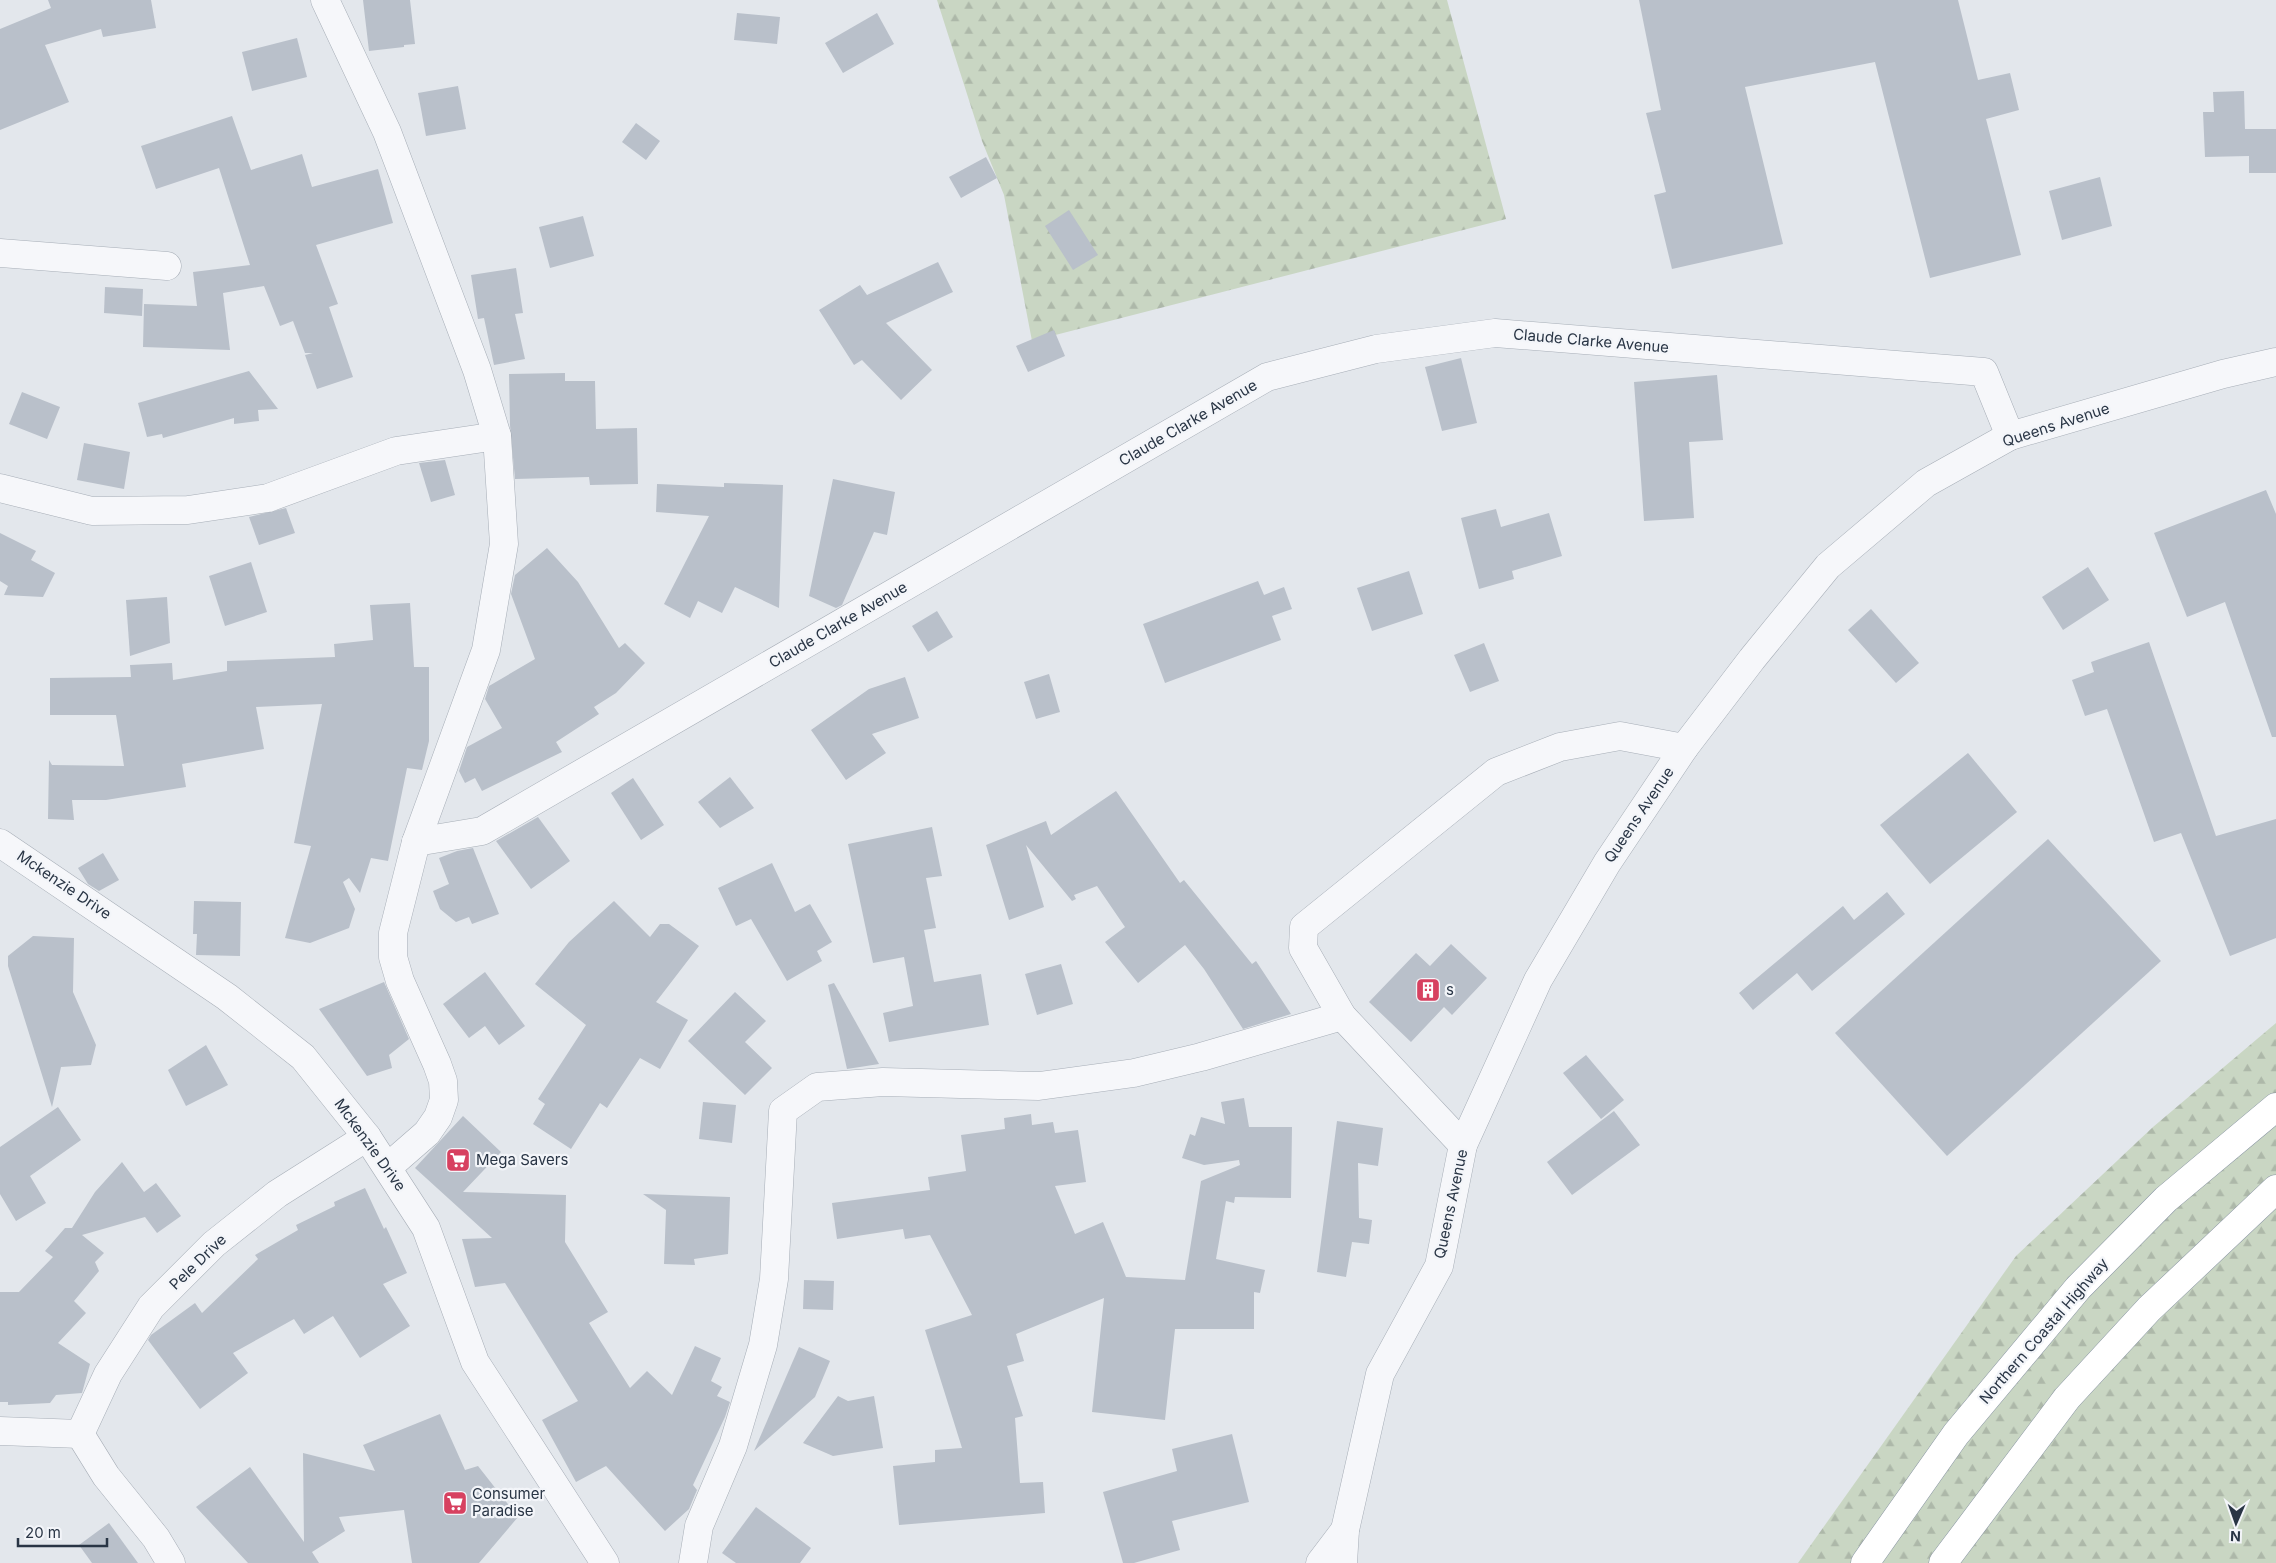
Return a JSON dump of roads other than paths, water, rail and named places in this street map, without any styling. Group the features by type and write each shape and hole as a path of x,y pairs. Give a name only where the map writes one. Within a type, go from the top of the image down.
{"highway":[{"name":"Northern Coastal Highway","path":"1866,1563 1956,1434 2078,1288 2166,1199 2276,1107"},
{"path":"1943,1563 2067,1398 2149,1309 2276,1189"}],"street":[{"path":"325,0 387,132 477,370 497,436 504,544 486,650 416,842 393,933 393,958 400,981 437,1064 443,1081 444,1100 438,1117 427,1133 388,1167"},
{"path":"0,253 167,266"},
{"name":"Claude Clarke Avenue","path":"416,842 482,831 1268,377 1376,349 1495,333 1984,372 2010,436"},
{"name":"Queens Avenue","path":"1343,1563 1345,1530 1380,1374 1439,1266 1463,1145 1538,980 1607,863 1684,748 1828,566 1926,483 2010,436 2222,374 2276,362"},
{"path":"0,488 92,511 188,510 268,498 396,451 497,436"},
{"path":"1463,1145 1342,1016 1303,948 1304,927 1496,772 1560,747 1620,736 1684,748"},
{"name":"Mckenzie Drive","path":"0,843 227,996 303,1057 388,1167 426,1228 475,1362 605,1563"},
{"path":"692,1563 699,1526 733,1446 763,1345 774,1279 783,1111 817,1087 884,1082 1039,1086 1134,1073 1201,1057 1342,1016"},
{"name":"Pele Drive","path":"80,1434 108,1374 151,1307 214,1244 277,1194 367,1138"},
{"path":"0,1431 80,1434 106,1476 156,1538 171,1563"},
{"path":"1320,1563 1345,1530"}],"place":[{"name":"s","path":"1428,990"},
{"name":"Mega Savers","path":"458,1160"},
{"name":"Consumer Paradise","path":"455,1503"}]}
